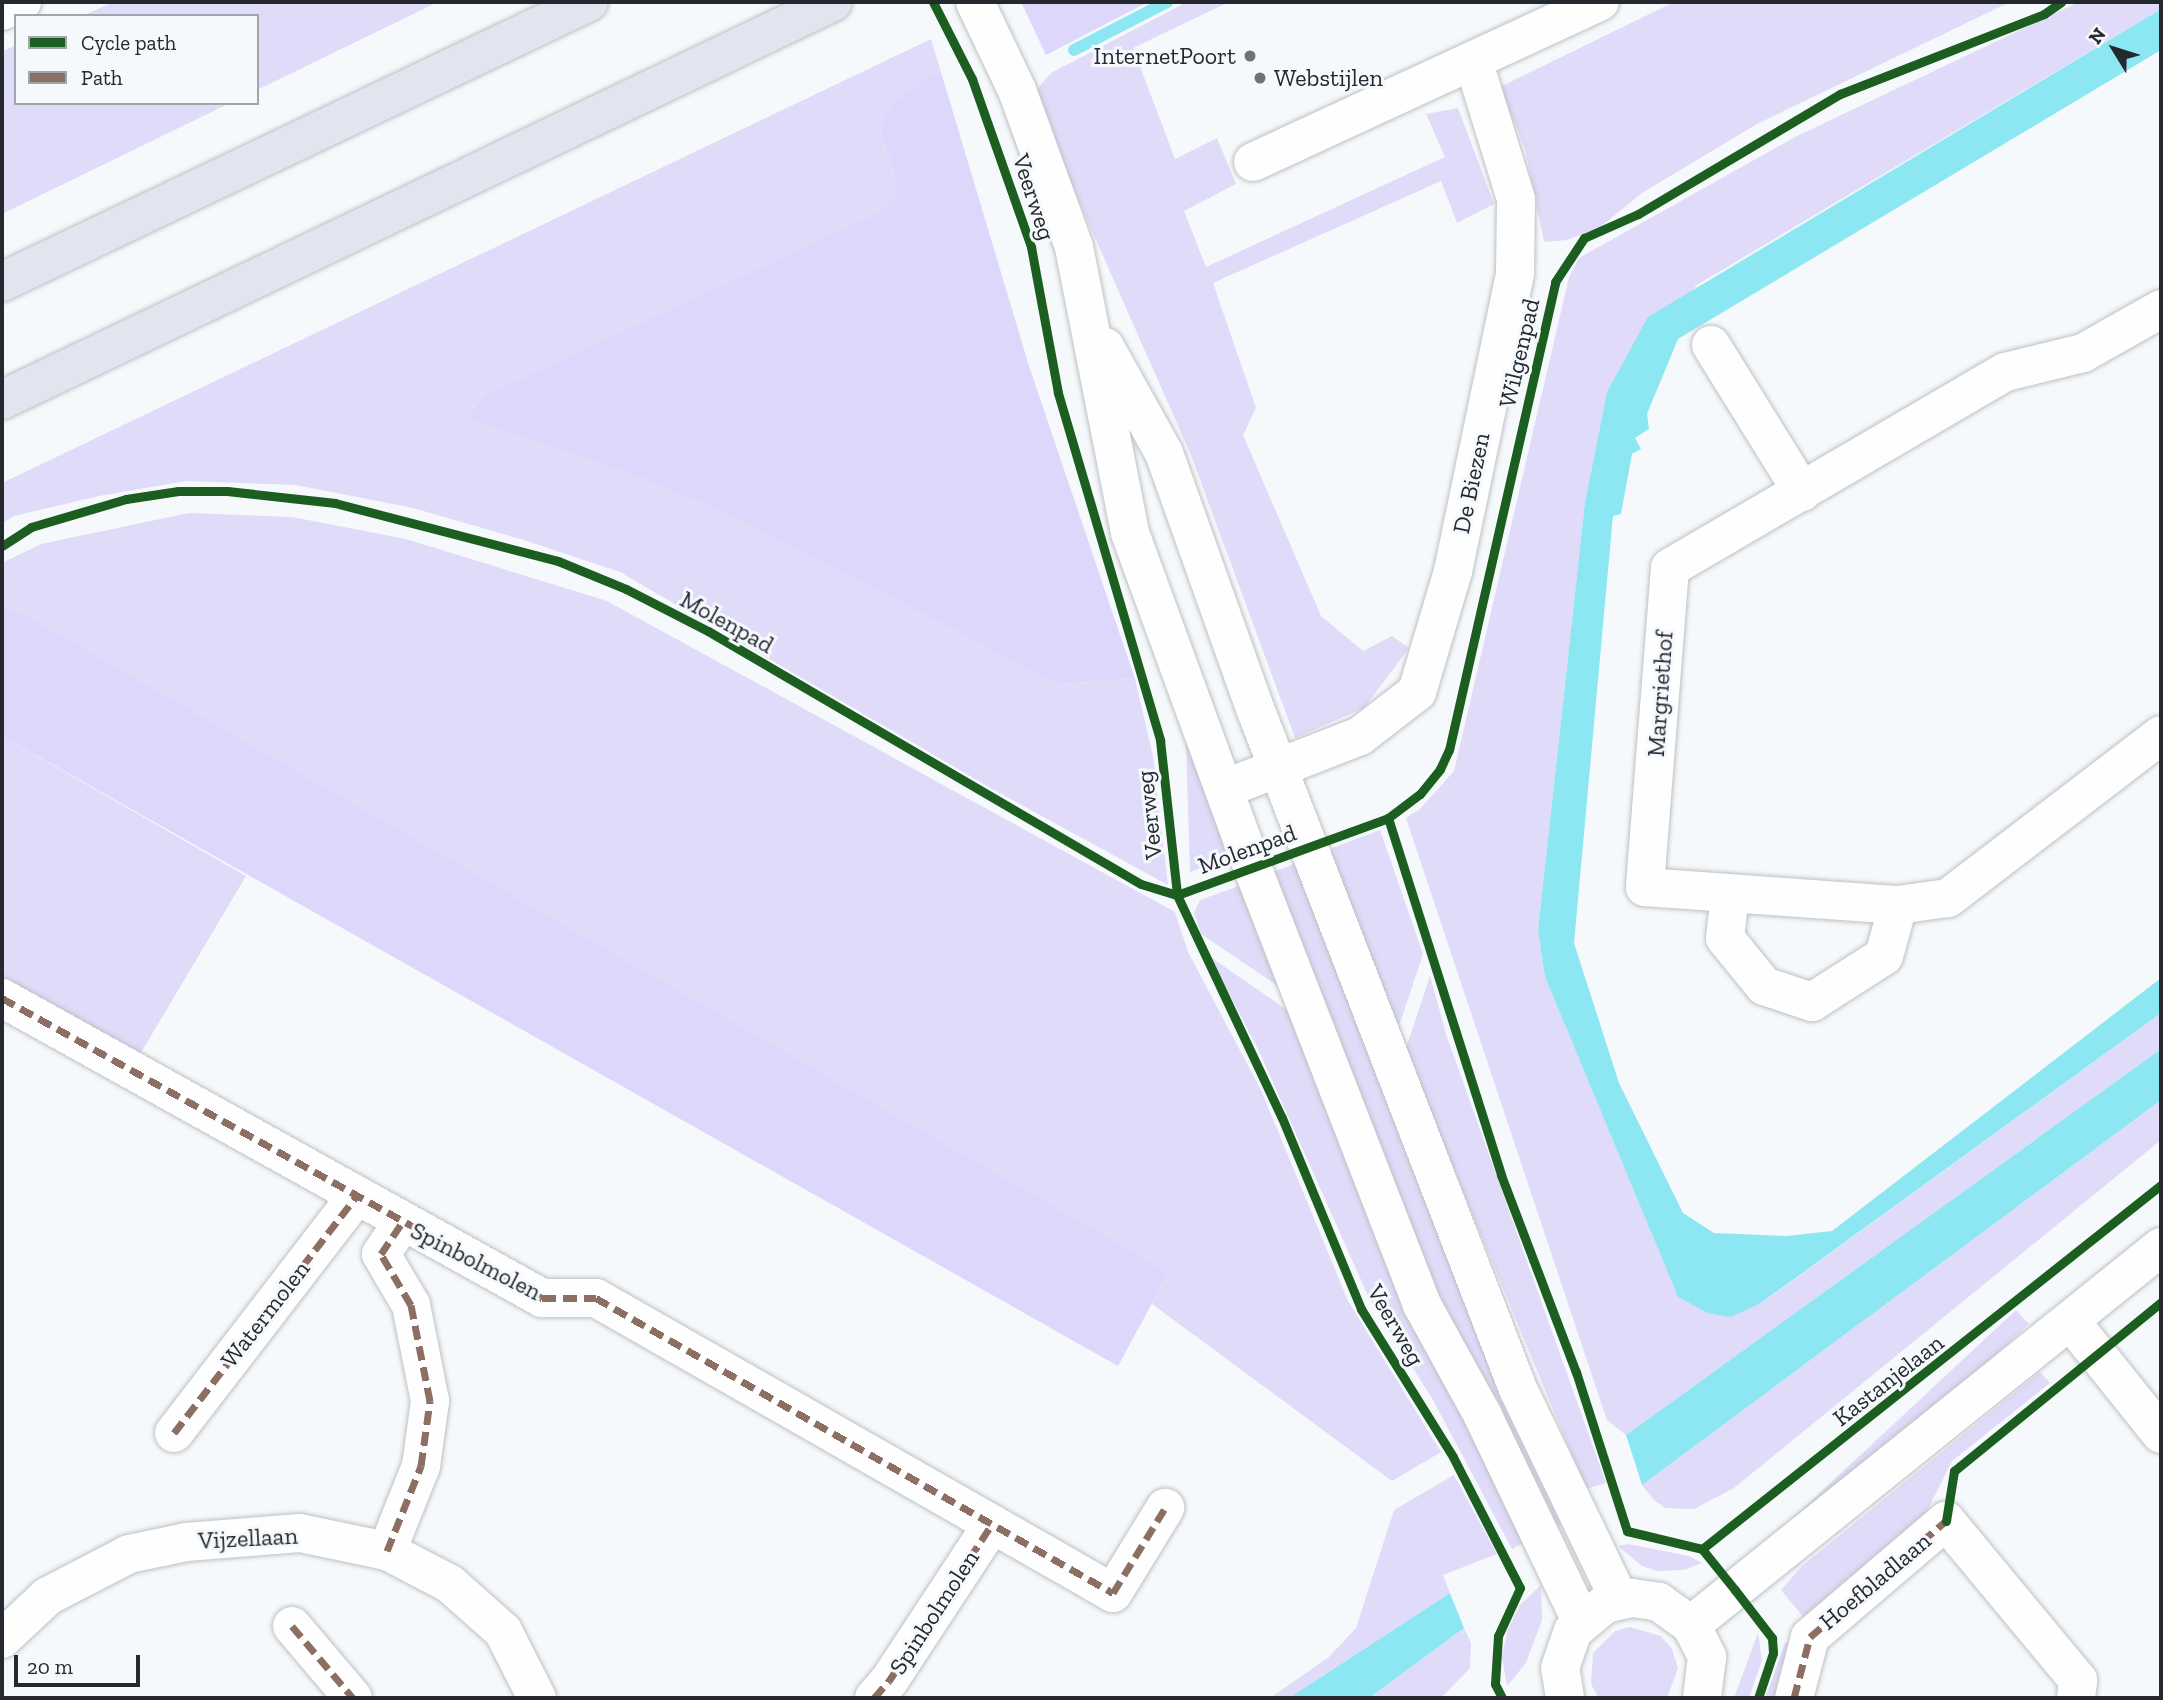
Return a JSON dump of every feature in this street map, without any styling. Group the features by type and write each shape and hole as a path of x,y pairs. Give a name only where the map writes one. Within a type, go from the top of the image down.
{"highway":[{"path":"2,282 589,2"},
{"path":"2,400 833,2"}],"street":[{"path":"2,11 22,2"},
{"path":"1253,162 1600,2"},
{"name":"Veerweg","path":"977,6 1050,172 1074,247 1130,533 1224,789 1421,1303 1482,1414 1581,1621"},
{"name":"De Biezen","path":"1224,789 1360,736 1417,692 1452,571 1516,273 1519,218 1473,60"},
{"name":"Margriethof","path":"2161,309 2083,353 2005,372 1670,568 1645,887 1898,905 1948,898 2161,735"},
{"name":"Veerweg","path":"1087,314 1164,453 1280,768 1518,1389 1619,1600"},
{"path":"1711,345 1801,492"},
{"path":"1730,895 1725,938 1763,986 1812,1002 1884,956 1898,905"},
{"name":"Spinbolmolen","path":"2,998 357,1195 402,1223 542,1298 596,1298 1113,1593 1165,1508"},
{"name":"Watermolen","path":"174,1433 357,1195"},
{"path":"387,1551 421,1466 430,1401 411,1305 381,1254 402,1223"},
{"path":"1691,1625 2072,1322 2161,1247"},
{"path":"2072,1322 2154,1412"},
{"name":"Hoefbladlaan","path":"1794,1698 1810,1637 1946,1521 2078,1680 2076,1698"},
{"name":"Spinbolmolen","path":"874,1698 889,1681 992,1524"},
{"name":"Vijzellaan","path":"2,1639 48,1596 129,1554 186,1542 300,1533 387,1551 450,1584 503,1631 537,1698"},
{"path":"1566,1698 1560,1681 1562,1655 1581,1621 1619,1600 1659,1602 1691,1625 1707,1657 1702,1698"},
{"path":"292,1626 353,1698"}],"shaded area":[{"path":"114,2 438,2 259,89 259,14 87,14"},
{"path":"1021,2 1148,2 1046,55"},
{"path":"1187,2 1229,2 1133,48 1175,159 1217,138 1236,184 1184,211 1206,267 1445,157 1426,114 1458,108 1494,204 1457,223 1441,181 1213,283 1256,408 1243,435 1321,616 1363,651 1392,636 1409,648 1364,708 1295,738 1191,455 1032,95 1051,73"},
{"path":"1674,2 2010,2 1757,124 1642,193 1599,228 1567,240 1544,242 1525,149 1500,87"},
{"path":"2079,2 2161,2 2161,9 1697,285 1607,392 1585,502 1538,930 1545,977 1678,1297 1762,1303 2161,1013 2161,1049 1626,1435 1607,1420 1406,818 1420,809 1454,771 1569,277 1579,258 1797,136"},
{"path":"931,39 941,72 928,77 880,131 896,179 894,198 876,213 483,396 466,419 636,476 738,519 1058,684 1135,679 1153,756 1168,885 994,790 620,572 524,540 413,508 296,485 187,481 99,496 14,516 2,523 2,483"},
{"path":"14,46 14,105 226,105 2,214 2,52"},
{"path":"941,72 1029,366 1135,679 1058,684 738,519 636,476 466,419 483,396 876,213 894,198 896,179 880,131 885,119 892,105 928,77"},
{"path":"189,513 292,517 406,539 607,601 1175,912 1188,952 1261,1090 1348,1301 1441,1452 1392,1481 1152,1304 1169,1272 30,617 2,605 2,563 41,544"},
{"path":"2,605 30,617 1169,1272 1118,1366 2,736"},
{"path":"1197,734 1241,853 1190,872 1186,742"},
{"path":"2,736 246,876 136,1061 2,980"},
{"path":"1380,830 1423,954 1397,1032 1330,866 1332,848"},
{"path":"1304,861 1566,1522 1550,1530 1441,1303 1266,874"},
{"path":"1247,883 1291,995 1201,934 1194,913 1200,900"},
{"path":"1209,956 1300,1019 1529,1540 1512,1549 1433,1400 1369,1298 1259,1051"},
{"path":"1430,976 1447,1037 1606,1483 1586,1489 1405,1051"},
{"path":"2161,1100 2161,1140 1734,1488 1694,1509 1665,1508 1654,1500 1642,1485"},
{"path":"2016,1310 2029,1324 1766,1569 1753,1555"},
{"path":"2040,1372 2050,1383 1952,1461 1924,1517 1804,1618 1781,1590 1802,1566"},
{"path":"1454,1475 1497,1554 1443,1575 1450,1593 1289,1698 1270,1698 1329,1657 1356,1628 1394,1510"},
{"path":"1628,1544 1689,1556 1702,1563 1684,1570 1657,1571 1642,1566 1618,1546"},
{"path":"1541,1585 1542,1620 1526,1663 1507,1686 1502,1657 1507,1631 1520,1605"},
{"path":"1630,1627 1661,1636 1672,1649 1678,1668 1667,1698 1598,1697 1591,1684 1593,1653 1615,1631"},
{"path":"1464,1628 1471,1643 1470,1668 1441,1698 1369,1698"},
{"path":"1758,1633 1762,1660 1749,1698 1734,1698"},
{"path":"1785,1643 1793,1645 1779,1698 1765,1698"}],"water":[{"path":"2161,9 2161,50 1678,339 1647,414 1649,429 1635,438 1641,449 1632,454 1621,514 1613,516 1574,943 1619,1083 1683,1213 1714,1233 1787,1236 1832,1231 2161,978 2161,1013 1761,1303 1731,1317 1708,1313 1678,1297 1545,977 1538,930 1585,502 1607,392 1648,317"},
{"path":"2161,1049 2161,1100 1642,1485 1626,1435"},
{"path":"1450,1593 1464,1628 1369,1698 1289,1698"}],"waterway":[{"path":"1074,50 1167,2"}],"marked path":[{"path":"2,998 542,1298 596,1298 1113,1593 1165,1508"},
{"path":"174,1433 357,1195"},
{"path":"387,1551 421,1466 430,1401 411,1305 381,1254 402,1223"},
{"path":"1794,1698 1810,1637 1946,1521"},
{"path":"874,1698 889,1681 992,1524"},
{"path":"292,1626 353,1698"}],"cycle path":[{"path":"933,2 972,79 1031,247 1058,393 1160,740 1177,895 1282,1118 1361,1309 1453,1457 1520,1588 1498,1636 1495,1684 1502,1698"},
{"name":"Wilgenpad","path":"2,546 31,527 126,499 178,491 227,491 335,503 558,561 626,589 708,631 1141,884 1177,895 1388,818 1420,794 1440,769 1449,750 1555,282 1584,238 1638,214 1840,94 2044,14 2061,2"},
{"path":"1388,818 1501,1175 1576,1372 1627,1531 1702,1549 1735,1590 1772,1638 1773,1653 1758,1698"},
{"name":"Kastanjelaan","path":"1702,1549 2161,1185"},
{"path":"1946,1521 1954,1471 2161,1302"}],"place":[{"name":"InternetPoort","path":"1250,56"},
{"name":"Webstijlen","path":"1260,78"}]}
